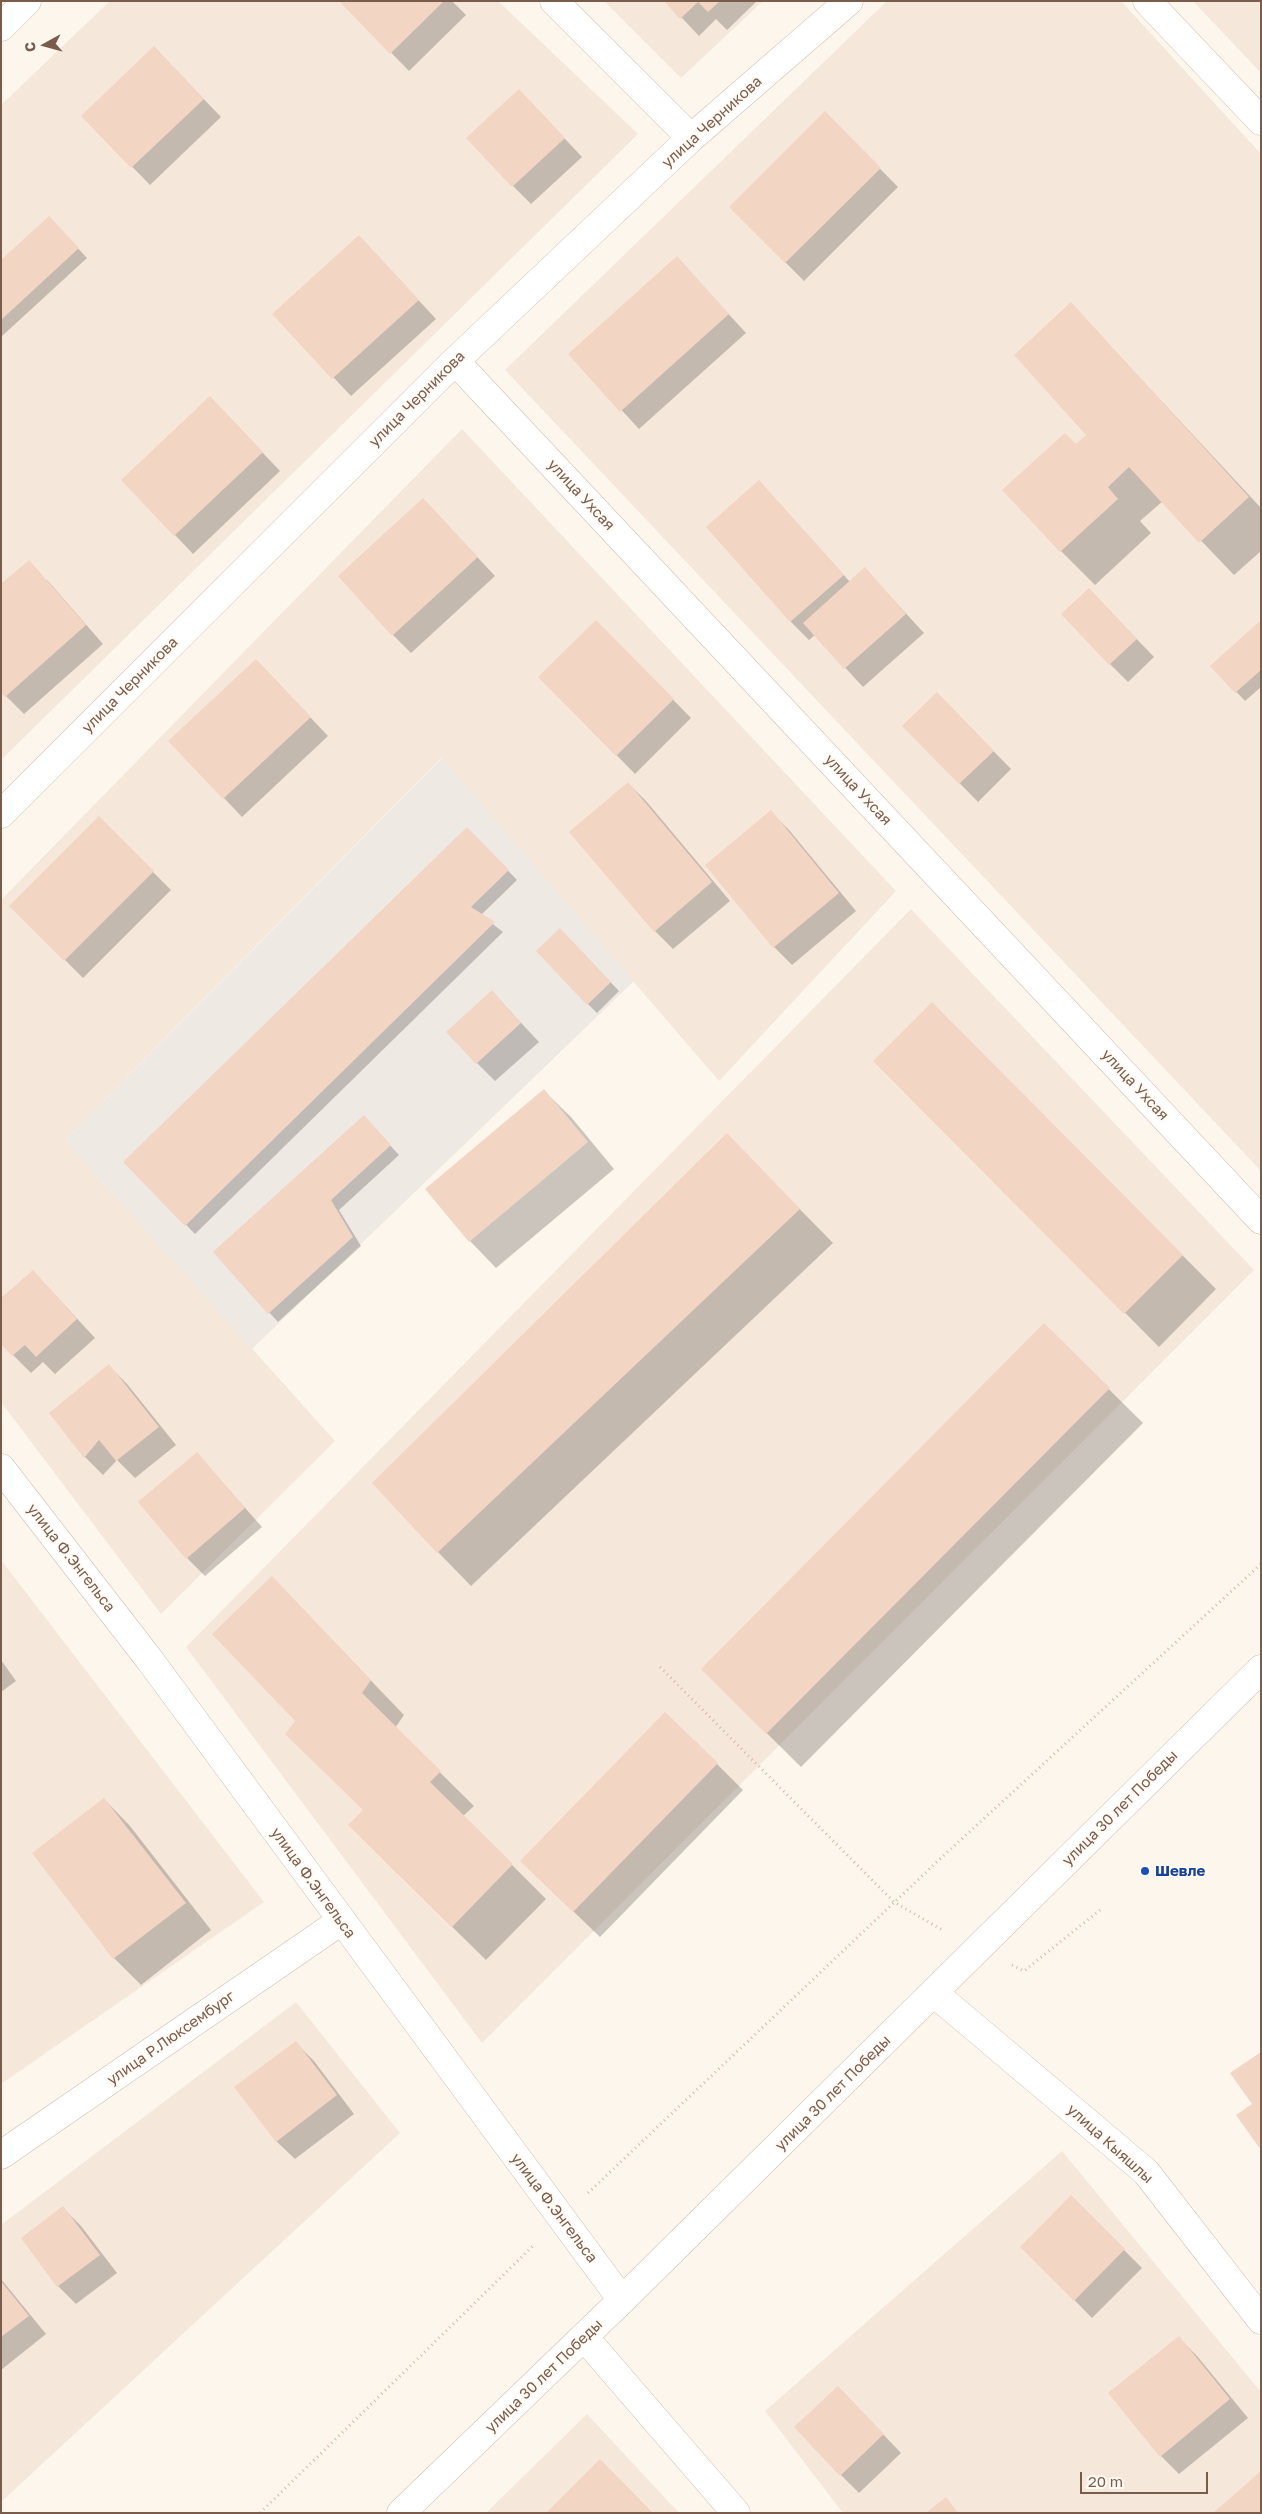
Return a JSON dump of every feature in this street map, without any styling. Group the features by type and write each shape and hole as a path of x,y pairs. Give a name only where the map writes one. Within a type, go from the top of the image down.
{"street":[{"path":"1,27 27,1"},
{"path":"554,1 691,138"},
{"name":"улица Черникова","path":"1,814 455,361 691,138 849,1"},
{"path":"1147,1 1261,121"},
{"name":"улица Ухсая","path":"455,361 1261,1220"},
{"name":"улица Ф.Энгельса","path":"1,1468 149,1659 622,2300"},
{"name":"улица 30 лет Победы","path":"401,2513 622,2300 1261,1669"},
{"name":"улица Р.Люксембург","path":"1,2155 341,1921"},
{"name":"улица Кыяшлы","path":"934,1993 1146,2172 1261,2320"},
{"path":"584,2337 736,2513"}],"path":[{"path":"260,2513 562,2218 894,1902 1261,1564"},
{"path":"660,1667 894,1902 977,1950 1024,1971 1100,1910"}],"shaded area":[{"path":"110,1 498,1 638,134 1,760 1,105"},
{"path":"604,1 763,1 681,78"},
{"path":"887,1 1121,1 1261,154 1261,1171 505,370"},
{"path":"1193,1 1261,1 1261,73"},
{"path":"462,429 896,891 719,1081 441,758 65,1140 335,1441 161,1614 1,1402 1,900"},
{"path":"442,758 634,981 252,1349 65,1140"},
{"path":"911,909 1254,1270 482,2043 186,1647"},
{"path":"1,1560 264,1902 1,2084"},
{"path":"296,2002 400,2133 1,2502 1,2225"},
{"path":"1062,2151 1261,2392 1261,2513 843,2513 765,2411"},
{"path":"587,2414 679,2513 486,2513"}],"building":[{"path":"339,1 444,1 390,54"},
{"path":"664,1 720,1 708,12 698,2 680,19"},
{"path":"154,46 204,99 131,168 81,116"},
{"path":"519,89 565,138 512,187 466,138"},
{"path":"825,111 881,168 785,263 729,207"},
{"path":"49,216 79,248 1,320 1,260"},
{"path":"359,235 419,300 332,379 272,314"},
{"path":"677,256 729,314 620,412 568,354"},
{"path":"1071,302 1249,497 1199,543 1129,467 1108,487 1118,499 1060,552 1002,490 1065,433 1076,444 1086,435 1014,355"},
{"path":"210,396 263,452 174,536 121,480"},
{"path":"759,480 844,575 790,622 706,527"},
{"path":"423,498 478,557 392,636 338,576"},
{"path":"29,560 86,625 5,697 1,693 1,584"},
{"path":"865,567 906,614 844,669 803,623"},
{"path":"1089,588 1137,639 1109,665 1061,614"},
{"path":"596,620 674,699 616,756 538,677"},
{"path":"1261,620 1261,670 1235,693 1210,666"},
{"path":"256,659 311,717 223,799 168,741"},
{"path":"937,692 994,751 959,784 902,726"},
{"path":"628,782 712,882 654,932 569,832"},
{"path":"771,810 839,893 773,948 705,865"},
{"path":"99,816 154,871 64,961 9,906"},
{"path":"467,827 509,870 471,907 495,922 185,1226 123,1162"},
{"path":"560,928 611,982 587,1005 536,951"},
{"path":"492,990 521,1023 476,1064 446,1032"},
{"path":"932,1002 1183,1255 1124,1314 873,1061"},
{"path":"544,1089 588,1142 469,1242 425,1189"},
{"path":"364,1115 391,1145 331,1200 353,1237 268,1314 213,1252"},
{"path":"727,1133 800,1209 437,1553 372,1483"},
{"path":"33,1270 77,1319 36,1357 25,1345 12,1356 1,1344 1,1298"},
{"path":"1044,1323 1110,1388 766,1734 701,1669"},
{"path":"109,1364 159,1427 116,1461 99,1440 84,1458 49,1413"},
{"path":"197,1452 245,1508 186,1559 138,1502"},
{"path":"272,1576 371,1680 362,1693 441,1771 430,1782 513,1864 452,1927 348,1825 363,1810 285,1734 295,1721 212,1634"},
{"path":"665,1712 718,1763 573,1912 520,1861"},
{"path":"104,1798 186,1903 113,1959 32,1853"},
{"path":"296,2041 337,2095 276,2142 234,2087"},
{"path":"1261,2052 1261,2150 1236,2115 1252,2104 1230,2073"},
{"path":"1071,2195 1125,2249 1074,2301 1020,2247"},
{"path":"63,2206 100,2255 57,2287 21,2238"},
{"path":"1,2281 29,2316 1,2337"},
{"path":"1179,2336 1230,2399 1160,2457 1108,2393"},
{"path":"838,2386 884,2434 840,2476 794,2427"},
{"path":"600,2459 653,2513 546,2513"},
{"path":"1261,2471 1261,2513 1213,2513"},
{"path":"946,2497 958,2513 926,2513"}],"place":[{"name":"Шевле","path":"1145,1871"}]}
